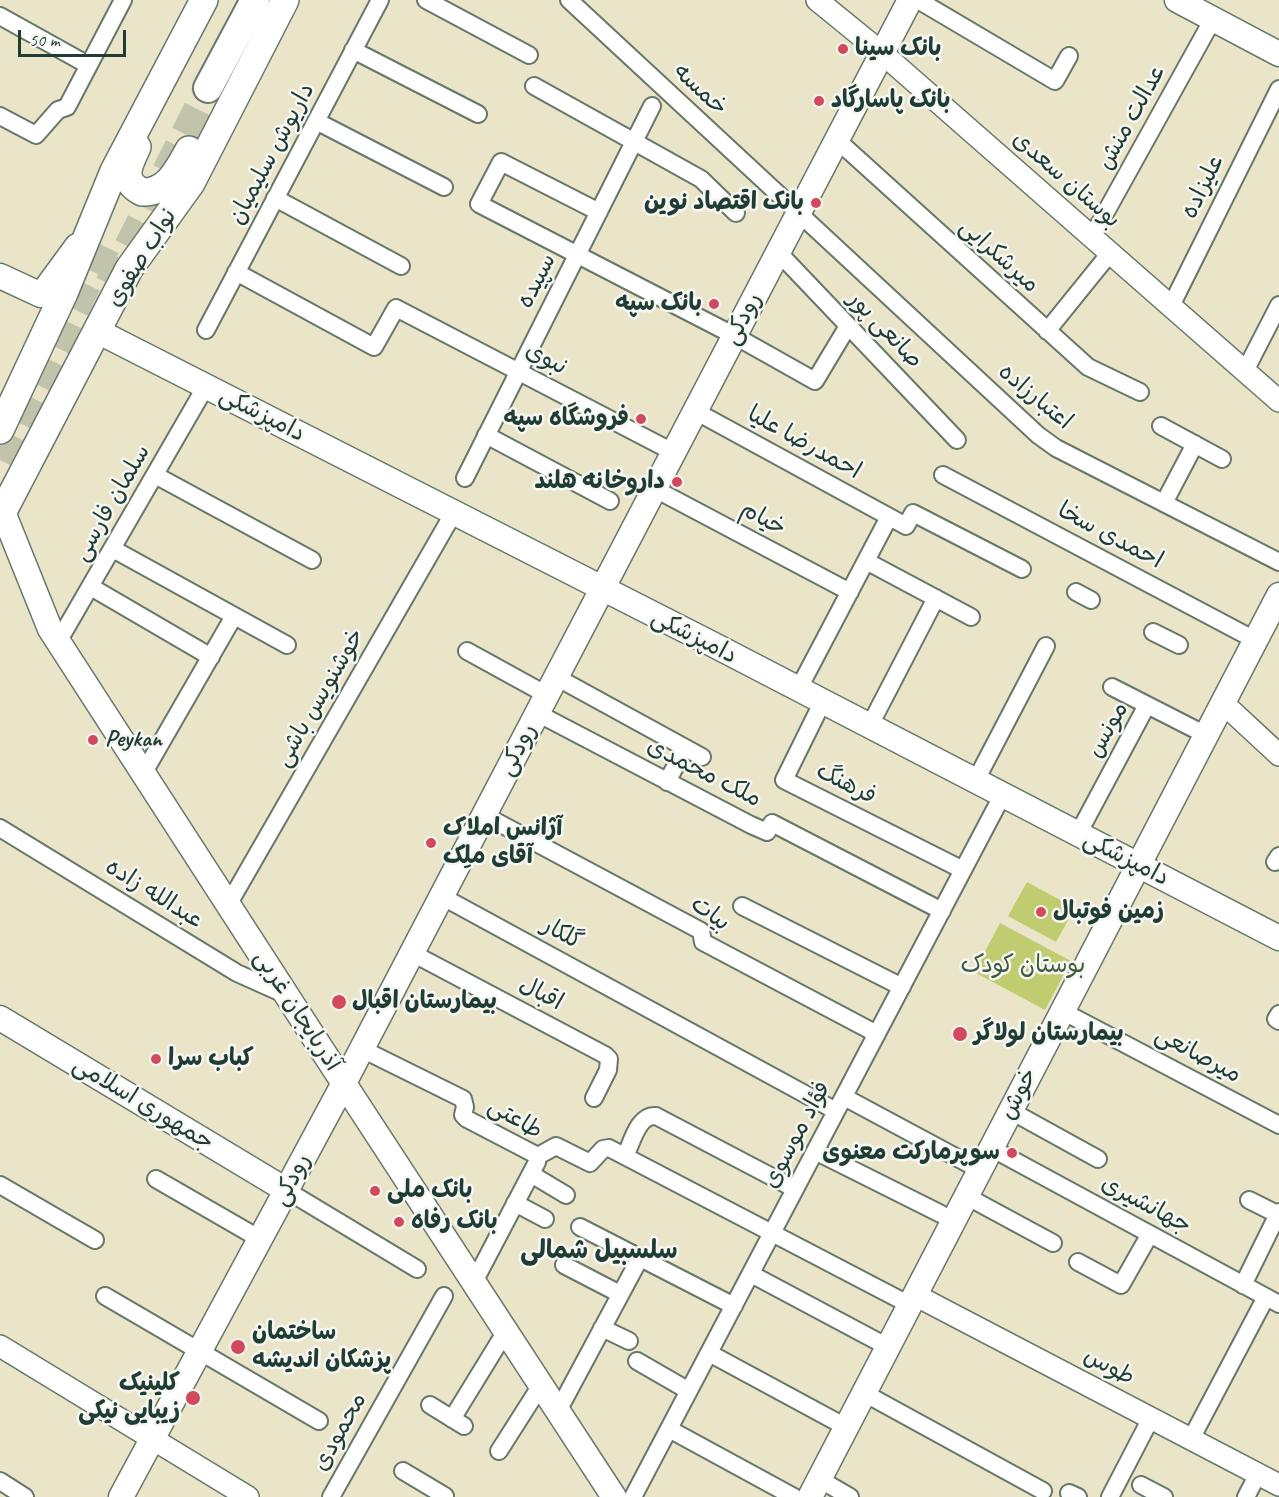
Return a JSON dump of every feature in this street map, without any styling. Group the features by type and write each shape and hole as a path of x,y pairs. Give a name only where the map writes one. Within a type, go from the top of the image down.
{"highway":[{"path":"234,0 200,84 255,0"}],"main road":[{"name":"نواب صفوی","path":"0,429 7,406 64,293 114,171 204,0"},
{"path":"218,0 171,83 129,165 128,179 142,192 152,192 161,188 173,177 273,0"},
{"name":"نواب صفوی","path":"1,515 129,269 191,183 285,0"},
{"name":"رودکی","path":"121,1497 362,1049 910,0"},
{"path":"1187,2 1213,19 1279,54"},
{"path":"24,472 50,443 160,244 169,213"},
{"path":"0,276 40,295 89,230"},
{"name":"دامپزشکی","path":"109,337 714,645 1279,938"},
{"name":"آذربایجان غربی","path":"1,515 50,629 58,642 614,1497"},
{"name":"خوش","path":"814,1488 1279,595"},
{"name":"جمهوری اسلامی","path":"0,1018 286,1190"}],"street":[{"path":"0,116 36,135 58,110 67,107 123,0"},
{"name":"داریوش سلیمیان","path":"206,330 380,0"},
{"path":"426,0 529,55"},
{"name":"خمسه","path":"569,0 798,214"},
{"name":"بوستان سعدی","path":"817,0 882,53 1279,401"},
{"path":"918,0 1055,81 1069,56"},
{"path":"0,16 88,65"},
{"name":"عدالت منش","path":"1092,237 1213,19"},
{"path":"353,50 478,114"},
{"path":"534,86 701,179 736,213"},
{"name":"علیزاده","path":"1171,306 1279,89"},
{"name":"سپیده","path":"465,478 652,106"},
{"path":"316,121 444,187"},
{"name":"میرشکرایی","path":"837,141 1088,367 1140,392"},
{"path":"599,212 501,162 479,204 735,336 815,381 848,326"},
{"path":"275,198 401,266"},
{"name":"اعتبارزاده","path":"798,214 1038,435 1056,448 1279,562"},
{"name":"صانعی پور","path":"778,252 957,440"},
{"path":"1047,331 1110,253"},
{"name":"نبوی","path":"236,273 374,346 396,308 674,453"},
{"path":"1245,371 1279,304"},
{"name":"سلمان فارسی","path":"58,642 206,386"},
{"name":"احمدرضا علیا","path":"695,411 889,517"},
{"path":"1161,426 1222,459"},
{"path":"486,435 610,501"},
{"path":"1164,503 1195,444"},
{"path":"155,475 312,560"},
{"name":"احمدی سخا","path":"943,475 1255,640"},
{"name":"خیام","path":"654,489 850,592"},
{"path":"798,690 889,517 906,526 913,513 1022,570"},
{"name":"خوشنویس باشی","path":"228,905 453,514"},
{"path":"113,549 286,645"},
{"path":"866,561 971,617"},
{"path":"91,587 211,657"},
{"path":"869,727 936,598"},
{"path":"143,774 234,616"},
{"path":"1153,632 1179,645"},
{"path":"975,782 1046,646"},
{"path":"467,651 547,695 685,748 702,757"},
{"path":"1112,687 1147,705"},
{"name":"ملک محمدی","path":"547,695 667,782 767,832 772,824 942,911"},
{"name":"فرهنگ","path":"822,703 784,780 963,870"},
{"path":"1223,703 1279,755"},
{"name":"مونس","path":"1078,834 1147,705 1206,735"},
{"path":"667,782 685,748"},
{"name":"فؤاد موسوی","path":"633,1497 1002,796"},
{"name":"بیات","path":"484,815 701,931 703,942 877,1034"},
{"name":"عبدالله زاده","path":"0,828 237,973 286,995"},
{"name":"گلکار","path":"441,896 659,1015 980,1170"},
{"path":"742,906 902,987"},
{"name":"اقبال","path":"412,953 605,1055 609,1059 608,1070 594,1098"},
{"name":"میرصانعی","path":"1062,1011 1279,1125"},
{"path":"1279,1014 1276,1019 1279,1021"},
{"name":"طاعتی","path":"362,1049 463,1100 464,1117 538,1156 531,1174 474,1282"},
{"path":"1011,1111 1098,1159"},
{"path":"625,1156 642,1120 651,1115 795,1189"},
{"path":"538,1156 556,1146 590,1163 606,1148 772,1233 912,1300"},
{"name":"جهانشیری","path":"991,1148 1273,1300"},
{"path":"815,1151 941,1214"},
{"path":"531,1174 566,1195"},
{"path":"156,1179 260,1239"},
{"path":"0,1185 94,1240"},
{"path":"286,1190 417,1269"},
{"path":"966,1196 1053,1244"},
{"path":"1243,1285 1279,1214 1249,1200"},
{"path":"515,1203 545,1219"},
{"path":"580,1227 734,1306"},
{"path":"1078,1262 1120,1285 1150,1234"},
{"path":"558,1411 640,1258"},
{"path":"564,1265 620,1294"},
{"path":"751,1274 888,1347"},
{"path":"105,1296 319,1421"},
{"name":"محمودی","path":"331,1497 444,1296"},
{"name":"طوس","path":"912,1300 1151,1418 1279,1485"},
{"path":"1191,1439 1273,1300"},
{"path":"602,1328 629,1341"},
{"path":"430,1405 458,1422 506,1330"},
{"path":"1,1348 248,1497"},
{"path":"709,1353 846,1427"},
{"path":"637,1361 689,1391"},
{"path":"499,1450 541,1385"},
{"path":"864,1393 1043,1491"},
{"path":"1110,1497 1151,1418"},
{"path":"669,1429 794,1497"},
{"path":"403,1471 435,1494"},
{"path":"1246,1497 1258,1474"},
{"path":"0,1481 25,1497"},
{"path":"1141,1485 1164,1497"},
{"path":"814,1488 850,1497"}],"green space":[{"name":"زمین فوتبال","path":"1027,882 1075,908 1056,942 1008,916"},
{"name":"بوستان کودک","path":"1000,923 1071,961 1045,1010 974,972"}],"tunnel":[{"path":"109,284 208,88"},
{"path":"0,460 106,247"}],"place":[{"name":"بانک سینا","path":"843,49"},
{"name":"بانک پاسارگاد","path":"819,101"},
{"name":"بانک اقتصاد نوین","path":"816,203"},
{"name":"بانک سپه","path":"714,304"},
{"name":"فروشگاه سپه","path":"641,419"},
{"name":"داروخانه هلند","path":"677,482"},
{"name":"Peykan","path":"93,740"},
{"name":"آژانس املاک آقای ملِک","path":"431,843"},
{"name":"زمین فوتبال","path":"1041,912"},
{"name":"بیمارستان اقبال","path":"339,1002"},
{"name":"بیمارستان لولاگر","path":"960,1034"},
{"name":"کباب سرا","path":"156,1059"},
{"name":"سوپرمارکت معنوی","path":"1012,1153"},
{"name":"بانک ملی","path":"375,1191"},
{"name":"بانک رفاه","path":"399,1222"},
{"name":"ساختمان پزشکان اندیشه","path":"238,1347"},
{"name":"کلینیک زیبایی نیکی","path":"193,1398"}],"district":[{"name":"سلسبیل شمالی","path":"599,1251"}]}
